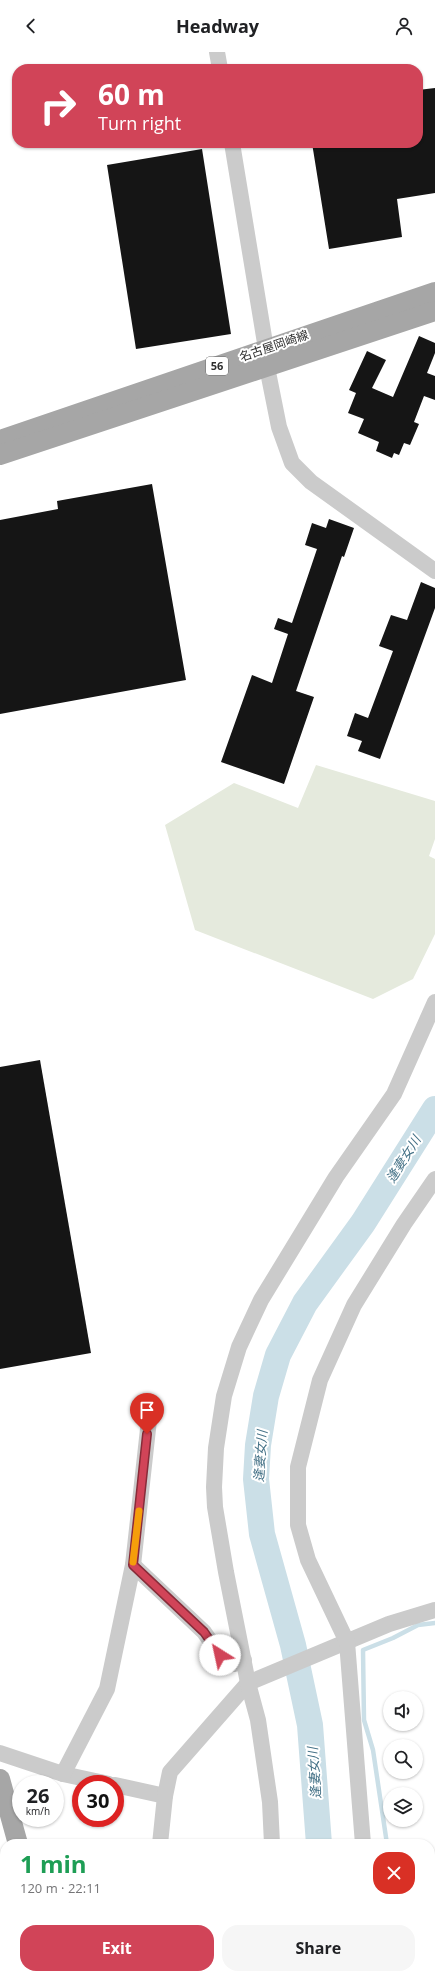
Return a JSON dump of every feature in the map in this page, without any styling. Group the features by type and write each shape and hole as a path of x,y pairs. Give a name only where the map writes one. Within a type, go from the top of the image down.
{"main road":[{"name":"名古屋岡崎線","path":"0,455 266,358 435,292"},
{"name":"名古屋岡崎線","path":"0,440 266,358 435,311"},
{"path":"0,1779 17,1839"}],"street":[{"path":"217,52 219,64"},
{"path":"233,148 266,358 279,427 292,463 311,482 435,571"},
{"path":"272,1839 270,1802 254,1681 244,1660 226,1572 214,1487 216,1448 224,1396 239,1347 261,1300 336,1177 394,1094 435,1002"},
{"path":"362,1839 342,1644 308,1560 298,1525 298,1467 320,1380 354,1305 404,1224 435,1179"},
{"path":"63,1774 107,1689 133,1565 149,1420"},
{"path":"133,1565 204,1632 220,1655 234,1664 244,1660"},
{"path":"161,1839 168,1778 176,1764 254,1681 389,1624 435,1610"},
{"path":"0,1753 72,1776"},
{"path":"124,1787 165,1796"}],"shaded area":[{"path":"316,765 435,801 435,839 429,856 435,859 435,934 413,979 373,999 195,930 165,825 234,783 298,808"}],"building":[{"path":"435,88 435,193 397,199 402,237 329,249 313,148 423,148 423,89"},
{"path":"202,149 231,334 136,349 107,165"},
{"path":"419,336 435,343 435,353 427,373 435,376 435,400 424,396 414,422 419,424 410,445 404,443 399,455 394,453 392,458 376,451 379,442 358,433 364,419 348,413 356,393 349,390 367,351 386,360 372,388 393,397"},
{"path":"152,484 186,680 0,714 0,520 58,509 57,501"},
{"path":"329,519 354,528 344,557 342,556 296,691 314,697 284,784 221,762 252,675 272,683 288,634 274,629 278,618 292,623 317,549 305,545 312,523 326,528"},
{"path":"421,582 435,588 435,608 380,759 358,751 362,741 347,736 355,713 368,718 393,651 379,646 391,615 407,620"},
{"path":"40,1060 91,1353 0,1369 0,1067"}],"waterway":[{"name":"逢妻女川","path":"319,1839 310,1725 293,1645 262,1534 256,1479 258,1445 266,1396 278,1355 305,1303 363,1223 435,1109"},
{"path":"386,1839 373,1750 364,1720 363,1650 393,1638 418,1625 435,1623"}],"slow traffic":[{"path":"133,1562 139,1511"}],"route":[{"path":"147,1434 133,1565 204,1632 220,1655"}]}
